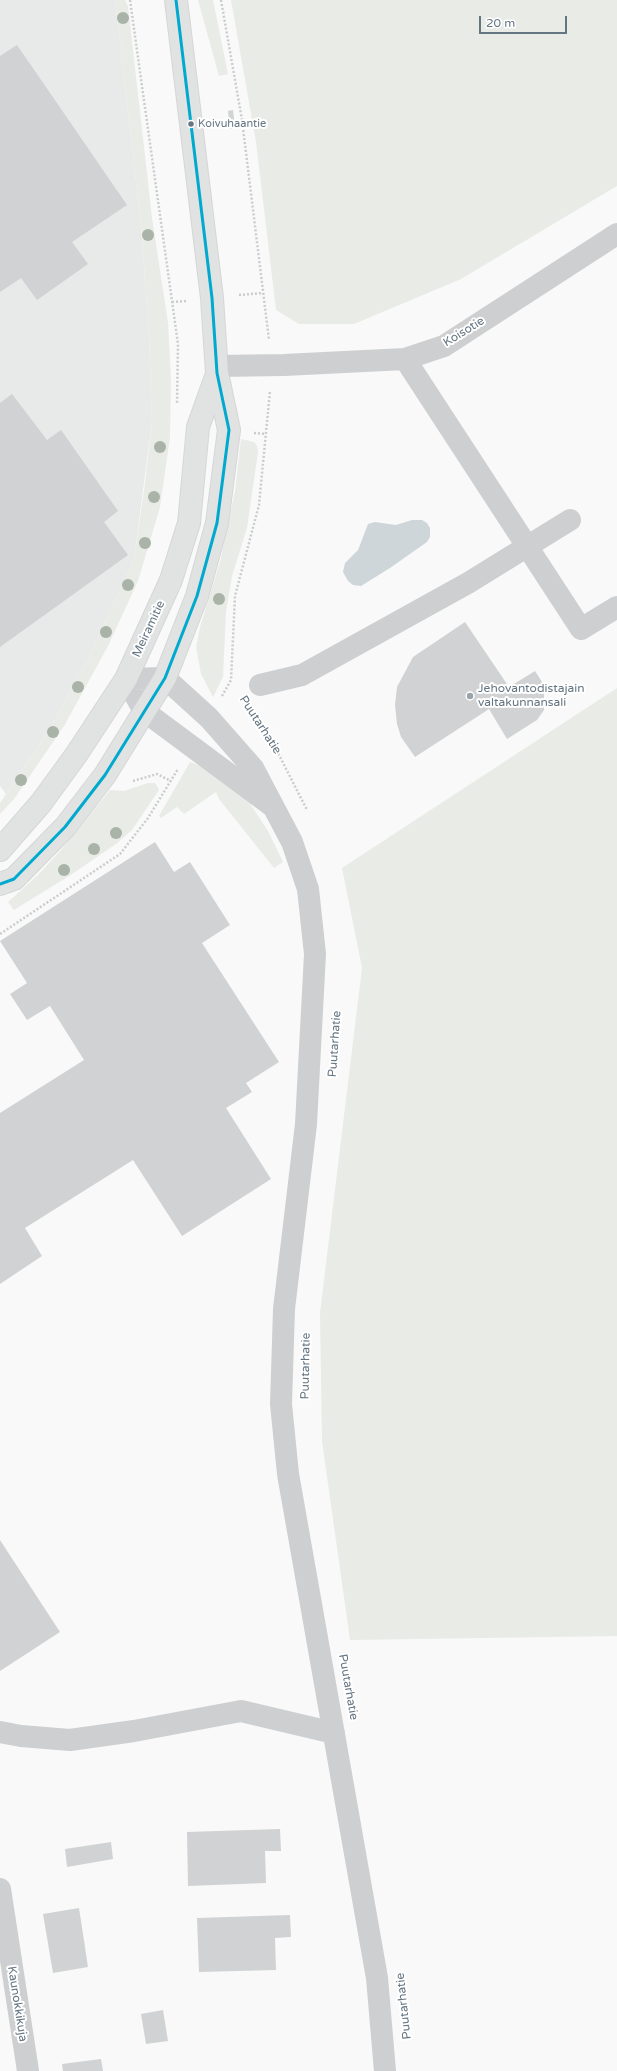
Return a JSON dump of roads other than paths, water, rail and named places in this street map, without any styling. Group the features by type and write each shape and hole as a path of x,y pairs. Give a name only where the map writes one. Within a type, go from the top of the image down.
{"main road":[{"name":"Meiramitie","path":"0,884 14,879 65,827 105,775 165,678 197,596 217,523 229,430 217,370 212,298 176,0"},
{"name":"Meiramitie","path":"0,850 50,791 126,680 171,580 189,523 198,427 217,370"}],"street":[{"name":"Koisotie","path":"217,370 405,359 444,346 617,234"},
{"path":"405,359 581,629 617,607"},
{"path":"260,685 302,674 468,583 527,548 570,520"},
{"path":"126,680 165,678"},
{"name":"Puutarhatie","path":"165,678 209,718 253,768 292,842 308,889 315,954 306,1124 284,1309 281,1404 288,1474 377,1978 385,2071"},
{"name":"Puutarhatie","path":"126,680 144,711 272,806"},
{"path":"0,1732 21,1736 70,1740 134,1731 241,1711 334,1733"},
{"name":"Kaunokkikuja","path":"0,1889 28,2071"}],"place":[{"name":"Koivuhaantie","path":"191,124"},
{"name":"Jehovantodistajain valtakunnansali","path":"470,696"}]}
